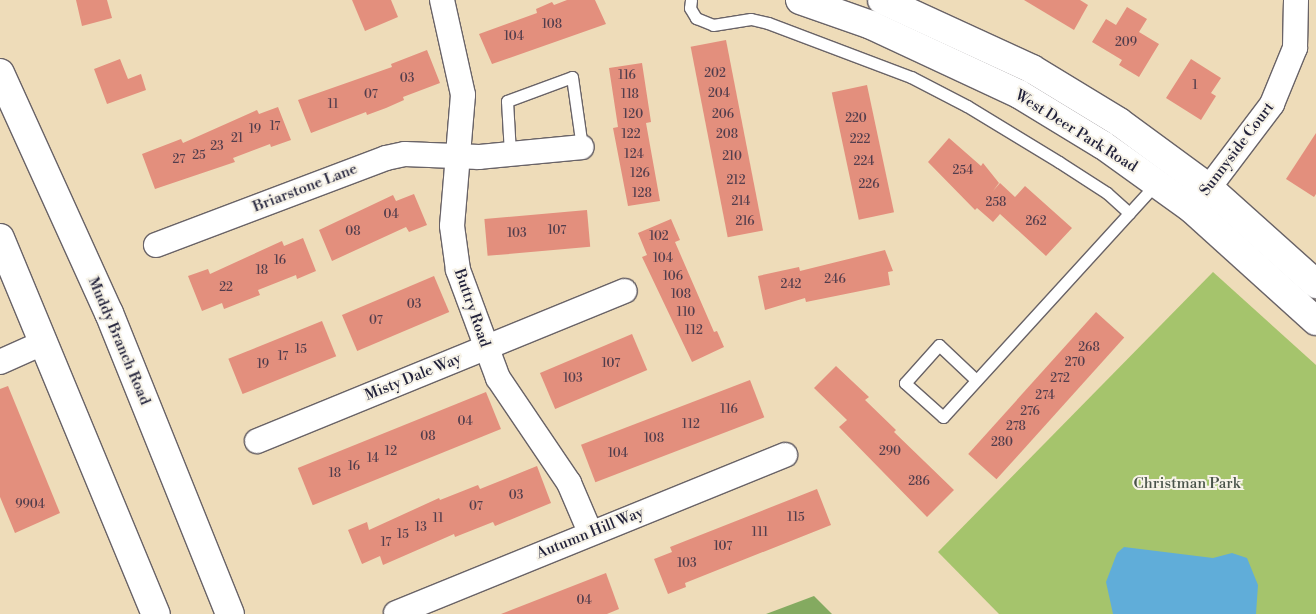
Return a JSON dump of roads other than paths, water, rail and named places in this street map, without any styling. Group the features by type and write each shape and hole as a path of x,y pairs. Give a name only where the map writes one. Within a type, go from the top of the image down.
{"street":[{"name":"Buttry Road","path":"442,0 463,94 453,206 454,247 465,297 485,348 520,413 544,443 569,483 590,532"},
{"name":"West Deer Park Road","path":"800,0 871,25 1019,94 1103,145 1166,173 1209,188 1316,284"},
{"name":"West Deer Park Road","path":"882,0 1032,69 1118,122 1166,173 1192,209 1316,321"},
{"name":"Sunnyside Court","path":"1192,209 1263,119 1284,80 1296,48 1296,0"},
{"name":"Muddy Branch Road","path":"0,73 109,313 230,614"},
{"name":"Briarstone Lane","path":"156,245 386,158 405,154 458,156 582,147"},
{"path":"0,238 45,342 156,614"},
{"name":"Misty Dale Way","path":"257,441 625,291"},
{"path":"0,362 45,342"},
{"name":"Autumn Hill Way","path":"396,613 590,532 785,455"}],"lane":[{"path":"691,0 690,8 696,18 713,25 751,19 768,23 911,77 967,106 1059,162 1107,193 1128,213"},
{"path":"510,153 507,101 572,77 582,147"},
{"path":"976,380 939,345 905,382 943,417 1166,173"}],"water":[{"path":"1124,547 1213,558 1232,553 1247,558 1258,585 1256,614 1113,614 1106,582 1117,553"}],"park label":[{"name":"Christman Park","path":"1187,484"}]}
